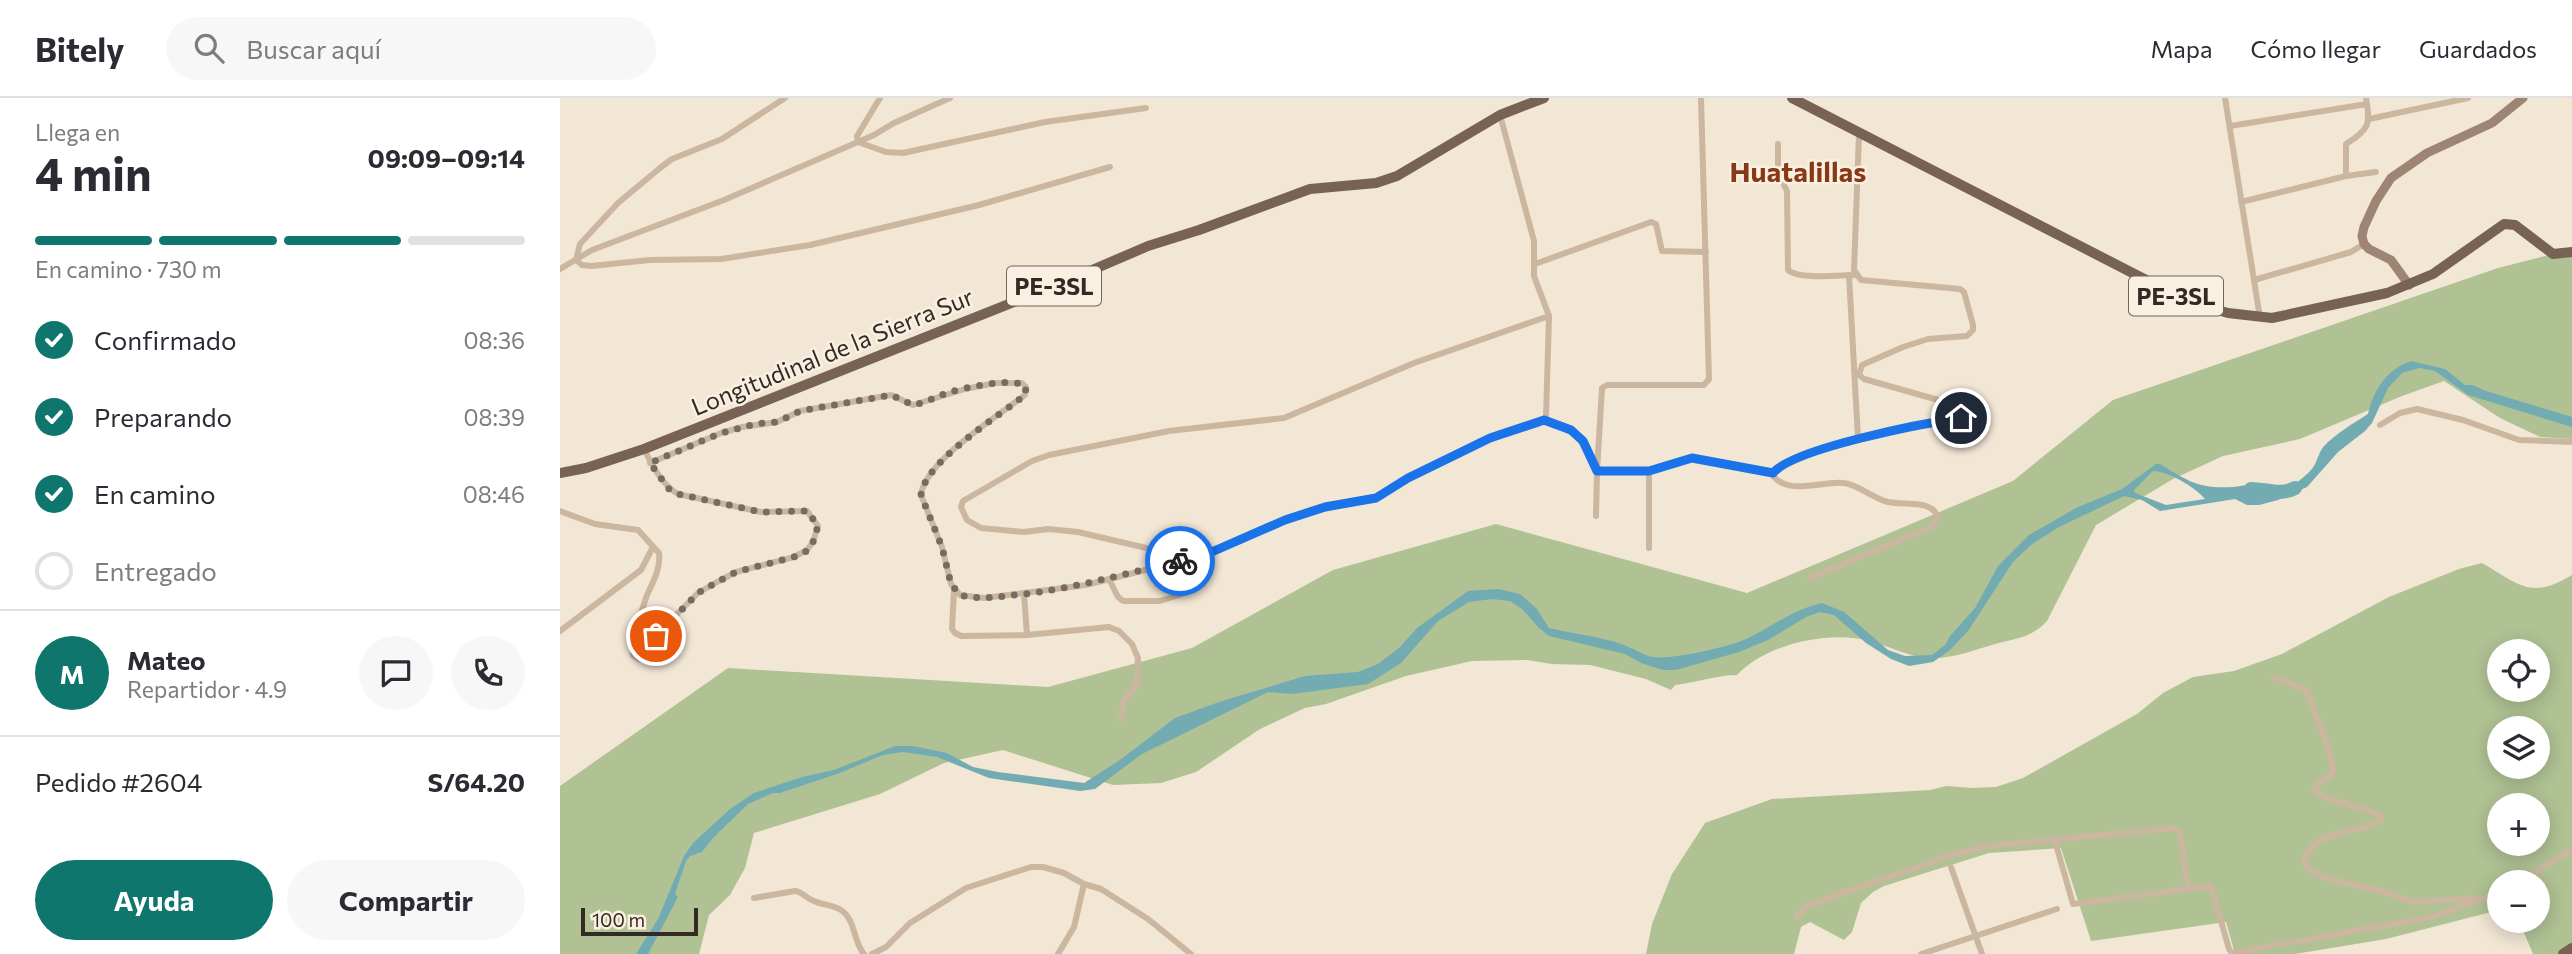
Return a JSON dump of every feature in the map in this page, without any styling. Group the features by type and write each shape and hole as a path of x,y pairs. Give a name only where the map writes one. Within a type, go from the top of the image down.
{"main road":[{"name":"Longitudinal de la Sierra Sur","path":"560,473 586,468 644,449 1062,284 1148,246 1310,189 1376,183 1397,176 1500,116 1544,98"},
{"name":"PE-3SL","path":"1792,98 2189,302 2228,313 2272,318 2387,293 2433,274 2504,224 2515,225 2553,254 2572,253"},
{"path":"2409,285 2391,260 2369,250 2364,244 2364,227 2375,201 2391,178 2427,153 2492,123 2523,98"},
{"path":"2563,954 2572,948"}],"street":[{"path":"576,260 579,244 618,203 660,168 672,159 722,139 785,98"},
{"path":"858,142 857,136 880,98"},
{"path":"560,269 592,250 724,200 858,142 950,98"},
{"path":"1596,516 1602,388 1607,385 1708,383 1701,98"},
{"path":"2225,98 2260,318"},
{"path":"2369,119 2464,99"},
{"path":"2230,126 2366,101 2369,119 2362,136 2346,144 2346,176"},
{"path":"858,142 886,152 903,153 1023,127 1146,108"},
{"path":"1500,116 1534,241 1534,276 1549,316 1544,420"},
{"path":"1858,439 1853,275 1859,134"},
{"path":"1597,471 1649,471 1692,458 1773,473 1789,461 1858,439 1919,423 1963,416 1965,412 1956,405 1858,375 1862,365 1903,347 1927,339 1967,336 1973,326 1965,292 1960,289 1861,280 1853,275 1792,274 1788,270 1787,191 1778,173 1778,144"},
{"path":"576,260 582,265 591,266 650,260 721,258 810,245 979,205 1110,167"},
{"path":"2241,202 2346,176 2376,172"},
{"path":"1535,264 1651,222 1656,224 1662,251 1706,252"},
{"path":"2254,280 2351,252 2364,244"},
{"path":"1189,559 1078,532 1048,529 1024,533 981,528 967,520 961,507 963,501 1032,461 1049,455 1169,431 1284,418 1414,363 1549,316"},
{"path":"650,463 721,433 755,424 777,422 800,411 891,395 913,405 965,389 995,383 1022,383 1026,387 1025,395 945,457 931,472 922,488 921,495 942,547 954,590 952,629 955,634 961,636 1027,635 1109,627 1125,635 1138,658 1137,684 1124,700 1121,720"},
{"path":"2379,425 2400,413 2417,408 2463,419 2518,440 2572,442"},
{"path":"954,590 960,595 972,598 1024,594 1109,579 1189,559 1285,520 1325,507 1376,498 1408,478 1490,438 1544,420 1571,430 1583,441 1597,471"},
{"path":"560,512 595,524 638,530 659,553 660,561 644,604 634,644 633,655 639,659 653,650 658,643 657,634 698,593 736,572 794,557 807,551 813,542 818,526 807,511 761,512 678,494 669,489 650,463 644,449"},
{"path":"1649,471 1649,548"},
{"path":"1773,473 1777,481 1795,485 1844,483 1889,502 1933,509 1937,516 1931,527 1811,578"},
{"path":"560,631 642,570 653,547"},
{"path":"1109,579 1123,601 1160,601 1185,593"},
{"path":"1024,594 1027,635"},
{"path":"2273,677 2305,689 2328,746 2334,769 2332,774 2316,783 2316,793 2347,806 2380,815 2381,819 2371,825 2343,831 2314,846 2304,860 2307,867 2328,879 2385,892 2413,902 2487,897"},
{"path":"1796,918 1809,905 1944,856 1989,846 2174,828 2180,832 2188,888"},
{"path":"2055,841 2073,904 2188,888 2213,888 2232,953 2432,917 2487,897"},
{"path":"2539,870 2572,849"},
{"path":"872,954 886,947 910,923 966,888 1031,867 1043,867 1064,873 1114,896 1191,954"},
{"path":"1951,867 1982,954"},
{"path":"1058,954 1074,927 1084,884"},
{"path":"754,898 795,891 801,892 811,901 839,908 850,919 856,941 864,954"},
{"path":"1921,954 2057,909"}],"green space":[{"path":"2572,249 2572,439 2540,437 2500,418 2444,381 2300,439 2223,456 2173,479 2096,525 2047,621 2023,637 1944,658 1912,655 1866,640 1833,637 1816,639 1798,642 1764,655 1737,675 1675,685 1671,690 1646,679 1590,665 1527,660 1472,661 1406,676 1326,704 1305,708 1260,729 1196,772 1161,783 1113,785 1003,750 944,763 880,794 754,833 745,868 730,895 709,915 699,954 560,954 560,786 728,668 1048,687 1192,648 1333,570 1496,524 1747,593 2013,481 2113,400 2498,268"},
{"path":"2482,563 2526,587 2546,587 2572,575 2572,954 2533,954 2524,933 2550,933 2550,870 2487,870 2487,913 2386,939 2295,954 2235,954 2226,922 2091,941 2061,848 1989,853 1884,886 1861,903 1852,932 1844,940 1810,922 1801,927 1794,954 1646,954 1652,924 1672,874 1705,823 1772,799 1930,790 1946,786 1996,787 2023,778 2137,714 2163,693 2193,677 2234,671 2282,654 2389,597 2459,569"}],"water":[{"path":"2411,361 2445,369 2465,385 2473,385 2572,417 2572,427 2468,395 2435,371 2419,368 2402,373 2388,388 2372,423 2338,452 2307,487 2259,505 2247,505 2235,499 2160,511 2142,500 2124,496 2059,527 2031,545 2013,562 1968,631 1950,650 1933,662 1909,666 1891,659 1866,643 1834,615 1820,612 1739,652 1676,670 1663,670 1625,654 1549,636 1510,601 1492,599 1469,602 1438,621 1401,663 1368,684 1292,694 1268,692 1142,754 1095,789 1080,791 989,778 937,757 903,752 883,755 837,774 773,793 748,804 702,852 690,856 686,861 675,894 678,897 648,954 636,954 658,919 684,856 693,843 730,809 754,793 802,777 834,770 895,746 913,746 947,753 973,767 998,772 1084,783 1120,760 1175,718 1305,676 1358,672 1378,664 1400,647 1417,628 1468,591 1498,589 1520,594 1537,609 1549,628 1613,641 1648,656 1668,657 1696,653 1736,643 1782,619 1822,603 1844,612 1888,650 1905,656 1932,655 1945,645 1975,608 1998,566 2029,535 2078,507 2122,489 2156,464 2186,479 2211,487 2266,485 2269,494 2287,488 2310,471 2322,448 2329,441 2368,414 2383,381","holes":["2153,471 2181,480 2205,499 2166,505 2135,493 2134,490"]}],"waterway":[{"path":"2251,489 2279,492 2295,488"}],"way so far":[{"path":"656,636 698,593 719,581 736,572 807,551 817,534 818,526 807,511 761,512 678,494 669,489 650,463 721,433 755,424 777,422 800,411 886,395 913,405 950,392 995,383 1018,382 1026,387 1025,395 945,457 931,472 922,488 921,495 939,536 951,584 960,595 985,598 1086,585 1180,561"}],"district":[{"name":"Huatalillas","path":"1798,171"}],"route":[{"path":"1180,561 1214,551 1285,520 1325,507 1376,498 1408,478 1490,438 1544,420 1571,430 1583,441 1597,471 1649,471 1692,458 1773,473 1789,461 1858,439 1919,423 1961,418"}]}
